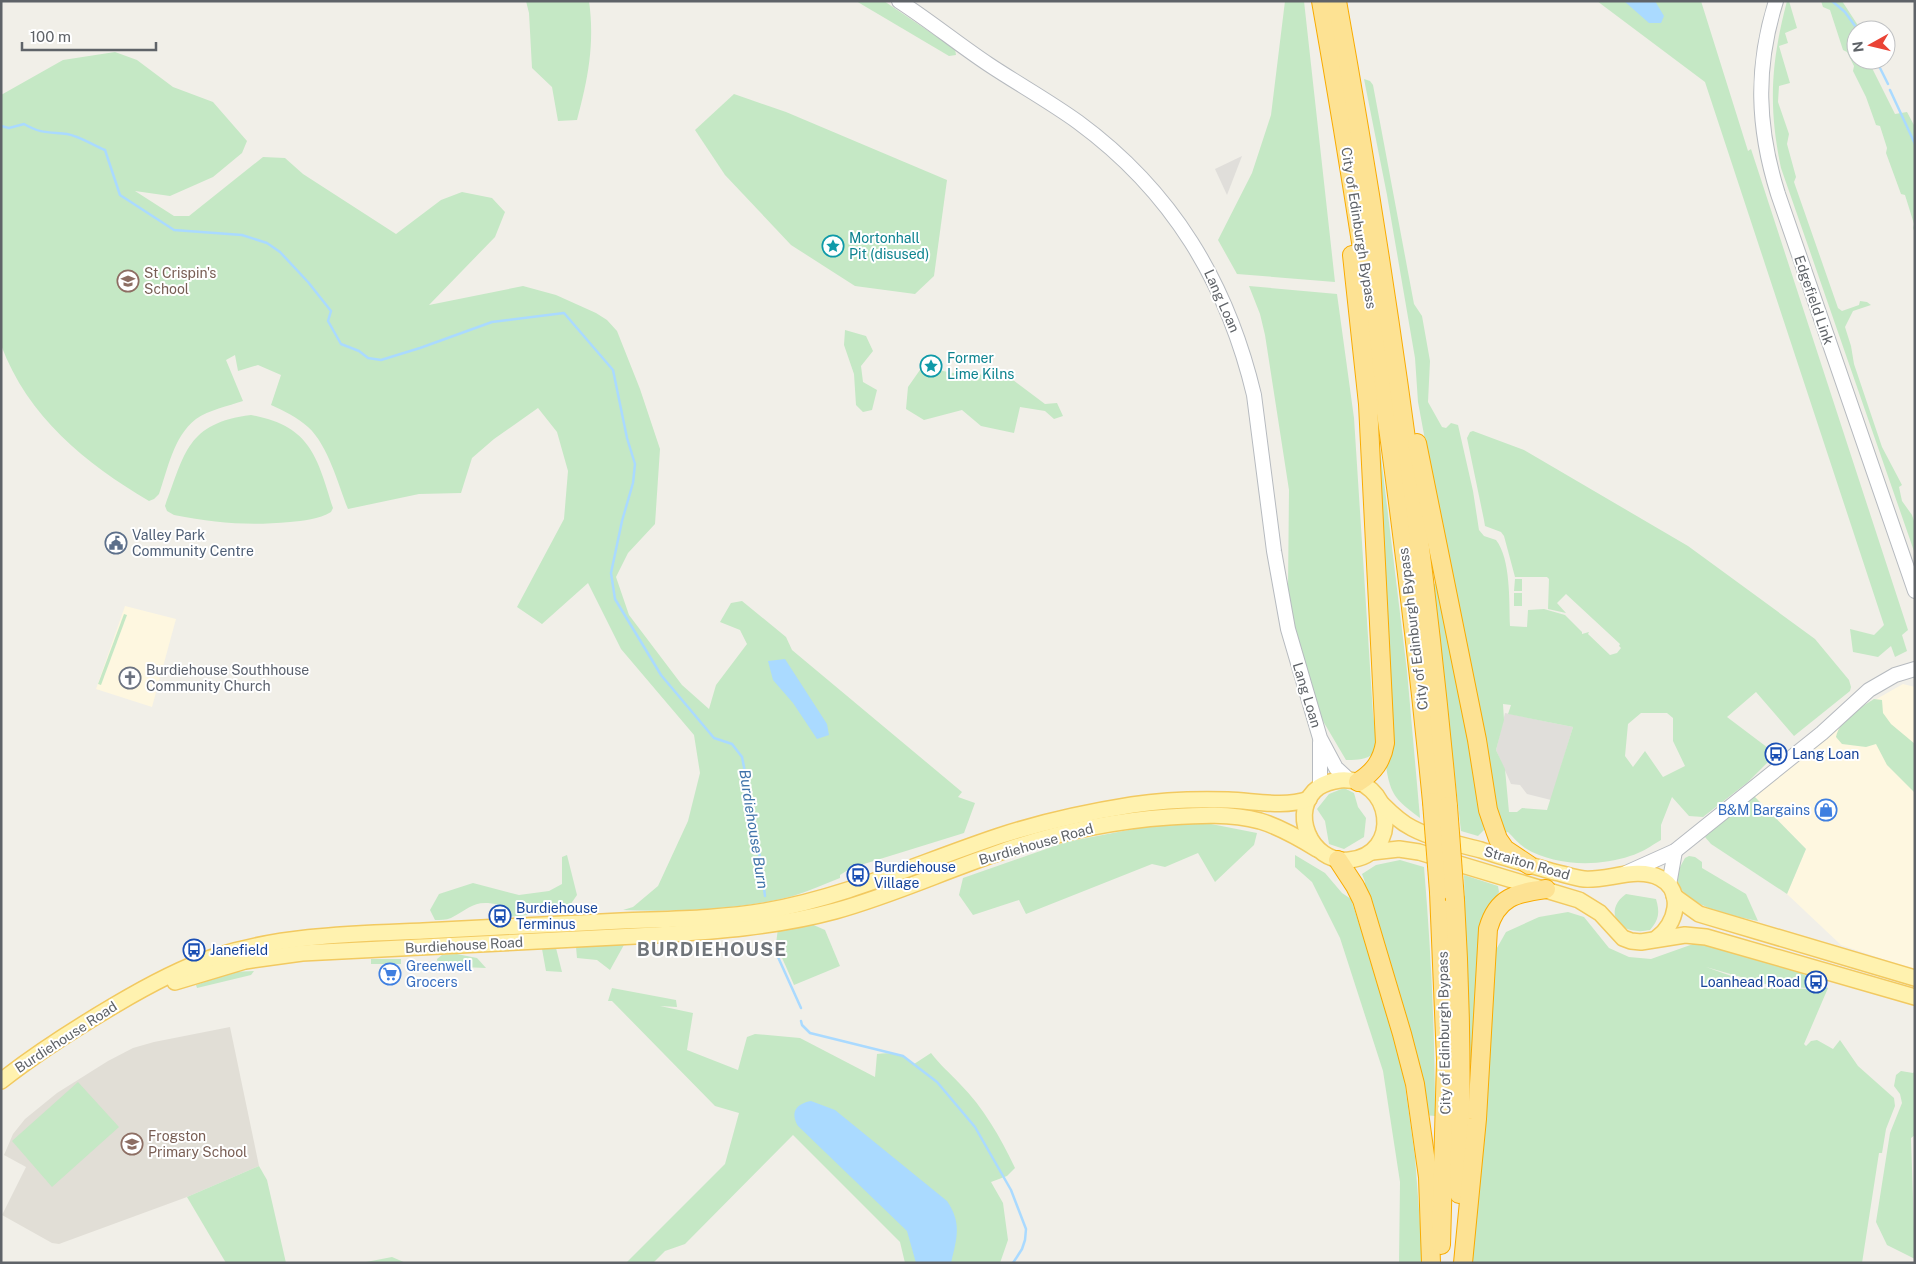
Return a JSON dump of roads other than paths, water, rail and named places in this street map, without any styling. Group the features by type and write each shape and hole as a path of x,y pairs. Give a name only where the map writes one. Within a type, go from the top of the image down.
{"highway":[{"name":"City of Edinburgh Bypass","path":"1321,1 1366,270 1440,804"},
{"name":"City of Edinburgh Bypass","path":"1337,1 1391,330 1423,578 1447,896 1460,1001 1461,1072 1456,1263"},
{"path":"1327,34 1368,404 1386,742 1379,763 1367,776 1354,781"},
{"path":"1391,330 1440,555 1477,740 1488,810 1498,839 1505,849 1528,865"},
{"path":"1338,860 1362,900 1415,1084 1428,1177 1431,1263"},
{"path":"1463,1263 1477,1119 1488,929 1496,910 1511,896 1520,892 1546,889"},
{"name":"City of Edinburgh Bypass","path":"1440,1263 1446,1060 1447,896"}],"main road":[{"path":"1354,781 1373,792 1385,810 1384,830 1377,846 1372,852 1351,860 1338,860 1318,849 1309,837 1305,817 1309,800 1314,791 1320,786 1330,782 1354,781"},
{"name":"Burdiehouse Road","path":"1,1080 49,1046 132,994 176,971 214,957 274,942 345,933 511,927 741,915 800,904 830,896 1031,826 1097,811 1172,800 1227,800 1289,804 1309,800"},
{"name":"Straiton Road","path":"1382,804 1397,819 1412,828 1528,865 1583,879 1610,878 1623,874 1642,874 1658,877 1671,891 1699,914 1709,918 1915,978"},
{"name":"Burdiehouse Road","path":"132,994 246,961 302,953 713,931 776,923 810,917 860,904 996,853 1027,844 1099,826 1150,818 1208,815 1244,818 1278,828 1318,849"},
{"name":"Straiton Road","path":"1372,852 1388,849 1413,851 1546,889 1590,905 1623,938 1640,942 1685,935 1706,937 1915,997"},
{"path":"1657,938 1665,933 1673,920 1676,908 1671,891"}],"street":[{"name":"Lang Loan","path":"899,1 975,56 1077,121 1102,141 1151,187 1190,238 1205,264 1235,329 1247,363 1254,395 1281,597 1297,666 1320,738 1336,768 1354,781"},
{"name":"Edgefield Link","path":"1776,1 1766,41 1760,90 1762,122 1768,158 1778,194 1915,591"},
{"path":"1623,874 1674,851 1822,733 1869,690 1895,674 1915,669"},
{"name":"Lang Loan","path":"1320,738 1320,786"},
{"path":"1671,891 1674,851"}],"water":[{"path":"1624,1 1655,1 1664,16 1661,23 1649,23"},
{"path":"785,659 827,724 829,735 817,739 793,703 773,680 768,661"},
{"path":"811,1101 835,1110 947,1201 955,1216 957,1231 951,1263 916,1263 907,1231 798,1126 795,1117 796,1109 802,1104"}],"waterway":[{"path":"1832,1 1845,12 1851,20"},
{"path":"1881,70 1888,84"},
{"path":"1890,90 1915,144"},
{"name":"Burdiehouse Burn","path":"1,126 9,128 24,124 40,131 72,135 105,150 120,195 174,230 242,235 267,243 280,252 308,282 331,311 328,321 341,344 359,351 368,358 381,360 492,322 564,313 613,370 627,438 635,464 633,483 622,521 611,573 615,599 661,675 714,738 732,744 742,757 755,822 765,896"},
{"name":"Burdiehouse Burn","path":"773,946 801,1008"},
{"name":"Burdiehouse Burn","path":"801,1021 802,1025 810,1033 903,1056 937,1082 975,1127 1011,1190 1026,1229 1022,1249 1013,1263"}],"place":[{"name":"Mortonhall Pit (disused)","path":"833,246"},
{"name":"St Crispin's School","path":"128,281"},
{"name":"Former Lime Kilns","path":"931,366"},
{"name":"Valley Park Community Centre","path":"116,543"},
{"name":"Burdiehouse Southhouse Community Church","path":"130,678"},
{"name":"Lang Loan","path":"1776,754"},
{"name":"B&M Bargains","path":"1826,810"},
{"name":"Burdiehouse Village","path":"858,875"},
{"name":"Burdiehouse Terminus","path":"500,916"},
{"name":"Janefield","path":"194,950"},
{"name":"Greenwell Grocers","path":"390,974"},
{"name":"Loanhead Road","path":"1816,982"},
{"name":"Frogston Primary School","path":"132,1144"}],"district":[{"name":"BURDIEHOUSE","path":"712,949"}]}
